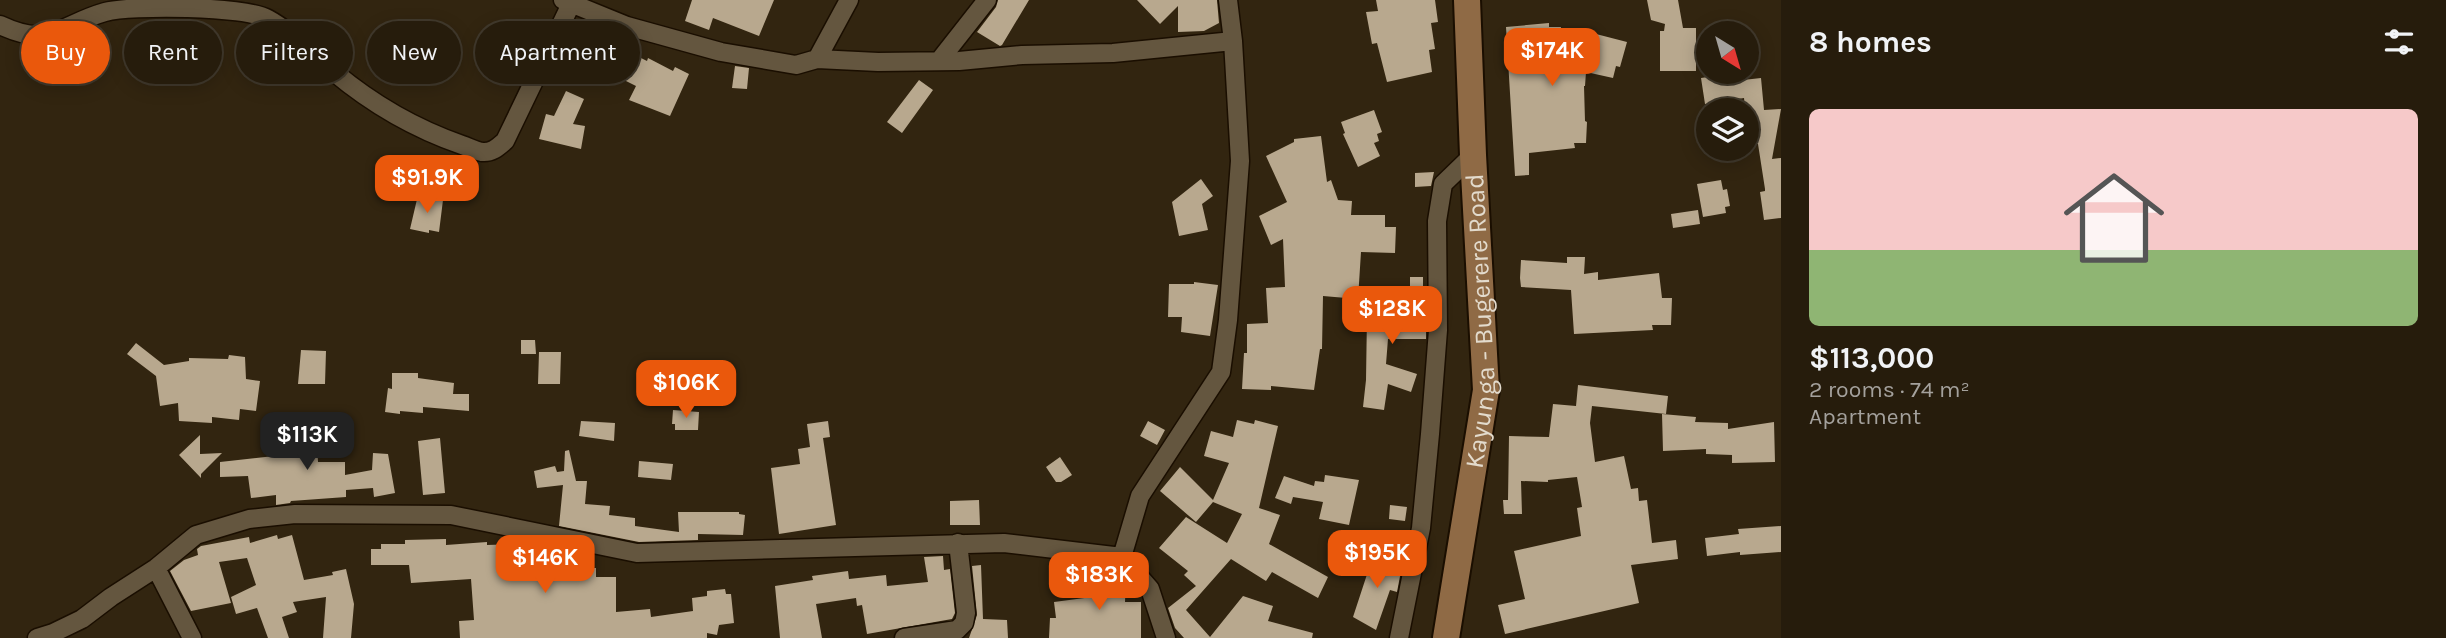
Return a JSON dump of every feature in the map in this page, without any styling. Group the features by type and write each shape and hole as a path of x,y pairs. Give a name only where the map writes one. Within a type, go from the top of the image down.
{"main road":[{"name":"Kayunga - Bugerere Road","path":"1446,638 1486,390 1467,0"}],"street":[{"path":"817,59 849,0"},
{"path":"939,61 987,0"},
{"path":"1122,557 1140,496 1221,372 1228,320 1240,161 1228,0"},
{"path":"0,25 18,33 48,36 106,12 165,8 229,10 266,18 335,74 386,110 445,139 482,152 494,150 505,141 567,2 627,26 721,52 796,65 817,59 877,62 959,61 1022,55 1112,53 1233,41"},
{"path":"1399,638 1421,528 1430,434 1438,330 1437,221 1443,184 1473,155"},
{"path":"37,638 82,619 156,568 196,535 249,519 295,514 450,515 637,554 1004,543 1122,557 1150,589 1166,638"},
{"path":"904,638 957,630 964,623 967,613 958,543"},
{"path":"156,568 191,638"}],"building":[{"path":"692,0 774,0 759,36 713,18 709,30 685,21"},
{"path":"998,0 1029,0 1000,46 977,32 996,7"},
{"path":"1137,0 1217,0 1219,23 1204,31 1178,32 1178,6 1160,24"},
{"path":"1376,0 1435,0 1438,22 1431,23 1435,49 1429,50 1432,72 1387,82 1377,43 1372,44 1366,12 1378,11"},
{"path":"1647,0 1678,0 1683,28 1696,28 1696,71 1660,71 1660,31 1664,31 1665,24 1651,20"},
{"path":"1549,23 1549,27 1561,27 1560,51 1592,49 1596,34 1627,42 1620,67 1616,66 1613,78 1586,72 1586,143 1574,143 1575,148 1529,153 1529,175 1515,176 1506,27"},
{"path":"640,58 647,61 648,58 673,71 675,67 689,74 670,116 629,100 636,86 632,84 640,84"},
{"path":"735,66 749,68 747,89 732,88"},
{"path":"1761,78 1764,110 1781,109 1772,159 1781,158 1781,218 1764,220 1760,192 1765,189 1759,150 1759,98 1704,98 1702,84 1759,84"},
{"path":"919,80 933,90 902,133 887,122"},
{"path":"566,91 584,99 573,124 585,126 581,149 539,139 546,114 554,116"},
{"path":"1374,110 1382,132 1377,134 1379,141 1374,143 1380,156 1358,167 1343,134 1345,133 1341,122"},
{"path":"1321,136 1327,182 1331,180 1338,200 1352,201 1351,215 1385,215 1385,227 1396,227 1395,253 1361,252 1358,299 1323,296 1322,349 1314,390 1271,386 1271,390 1242,389 1244,353 1247,353 1247,324 1268,323 1266,288 1285,287 1283,239 1271,245 1259,216 1287,202 1266,156 1294,142 1294,139"},
{"path":"1434,172 1431,186 1415,187 1415,173"},
{"path":"1201,179 1213,196 1202,204 1208,230 1179,236 1172,202"},
{"path":"1721,180 1723,190 1727,189 1730,206 1725,207 1726,213 1703,217 1697,184"},
{"path":"418,195 443,200 439,232 410,229"},
{"path":"1698,210 1700,224 1673,228 1671,214"},
{"path":"1567,257 1585,257 1584,274 1598,272 1598,280 1659,273 1662,298 1672,298 1671,325 1652,325 1653,330 1574,334 1571,290 1521,287 1520,278 1521,260 1567,263"},
{"path":"1410,277 1423,277 1426,339 1388,339 1386,364 1417,374 1411,392 1388,384 1384,410 1363,407 1367,315 1410,307"},
{"path":"1194,282 1218,285 1210,336 1181,332 1182,317 1168,317 1169,284"},
{"path":"521,340 535,340 536,354 521,354"},
{"path":"136,343 164,365 189,361 189,358 228,359 229,355 245,357 246,379 260,381 256,411 240,409 239,420 212,417 212,423 179,421 178,403 160,406 156,376 127,354"},
{"path":"301,350 326,351 325,384 298,384"},
{"path":"539,352 561,352 560,384 538,384"},
{"path":"649,365 666,366 665,397 648,396"},
{"path":"392,373 418,373 418,378 454,383 453,394 469,394 469,411 423,407 423,413 385,412 388,388 392,389"},
{"path":"1578,385 1668,396 1666,414 1592,406 1590,423 1595,462 1624,456 1631,489 1638,488 1639,501 1647,500 1652,543 1676,540 1678,559 1631,565 1639,603 1505,634 1498,605 1525,599 1514,551 1581,536 1577,508 1582,507 1577,477 1548,482 1521,481 1522,514 1504,514 1503,500 1508,500 1509,436 1549,437 1553,404 1576,406"},
{"path":"673,410 699,412 698,430 675,430 675,424 672,424"},
{"path":"1662,414 1696,417 1695,422 1728,423 1728,429 1774,422 1775,462 1732,463 1732,455 1706,454 1706,449 1663,451"},
{"path":"1237,420 1254,424 1255,420 1278,426 1259,508 1280,515 1269,544 1328,577 1318,598 1272,572 1266,581 1231,559 1186,610 1210,637 1243,596 1273,606 1268,621 1313,633 1312,638 1184,638 1175,628 1168,608 1196,586 1184,575 1188,571 1159,548 1186,517 1227,543 1242,514 1213,502 1196,522 1160,491 1180,467 1213,500 1229,463 1204,456 1211,431 1233,437"},
{"path":"285,421 313,423 312,445 317,445 318,462 345,462 345,475 372,470 373,453 388,454 395,493 374,497 373,488 346,490 346,497 291,501 276,505 276,495 251,498 248,476 220,477 220,462 283,455"},
{"path":"581,421 615,423 614,441 579,436"},
{"path":"828,421 830,437 823,438 836,525 779,534 771,468 800,464 798,449 810,447 807,424"},
{"path":"1148,421 1165,430 1157,445 1140,436"},
{"path":"200,435 200,454 222,453 201,474 201,478 179,455"},
{"path":"440,438 445,493 423,495 418,441"},
{"path":"569,450 576,481 587,481 585,504 610,506 609,515 635,518 635,526 679,532 678,512 739,512 745,515 743,535 698,534 698,540 639,542 559,526 563,485 537,488 534,471 555,466 557,472 564,471 565,451"},
{"path":"1060,457 1072,475 1056,482 1046,467"},
{"path":"639,461 673,464 671,480 638,477"},
{"path":"1325,475 1359,480 1349,525 1319,519 1323,502 1293,497 1291,504 1275,498 1284,476 1314,486 1315,481 1324,482"},
{"path":"979,500 980,525 950,525 950,501"},
{"path":"1390,505 1407,507 1405,521 1389,519"},
{"path":"1781,526 1781,552 1740,555 1740,552 1707,556 1705,538 1739,534 1738,529"},
{"path":"277,535 278,539 292,535 304,580 333,575 332,572 346,569 354,604 351,638 323,638 326,597 293,602 297,612 282,617 289,638 268,638 257,608 236,614 231,597 256,585 247,558 219,562 231,603 191,611 170,571 184,560 198,555 197,549 201,546 249,537 250,543"},
{"path":"446,539 446,545 487,542 487,545 516,544 516,555 554,553 554,566 596,568 596,577 616,577 616,612 650,609 651,617 693,611 692,598 707,596 707,591 725,589 726,594 731,594 734,623 719,625 717,635 707,633 707,638 460,638 459,621 474,620 471,579 411,583 409,565 371,565 371,549 381,549 381,544 405,544 405,540"},
{"path":"1375,550 1389,553 1386,566 1401,571 1397,592 1390,590 1376,630 1353,617"},
{"path":"943,556 944,570 950,569 955,613 952,619 867,634 862,605 857,606 856,598 816,604 822,638 780,638 775,586 813,580 812,576 848,571 849,579 886,575 887,586 928,582 924,557"},
{"path":"981,565 983,619 1007,620 1008,638 969,638 977,615 972,566"},
{"path":"1093,571 1119,571 1126,578 1125,602 1141,602 1141,638 1049,638 1050,618 1056,618 1054,602 1092,597"}]}
